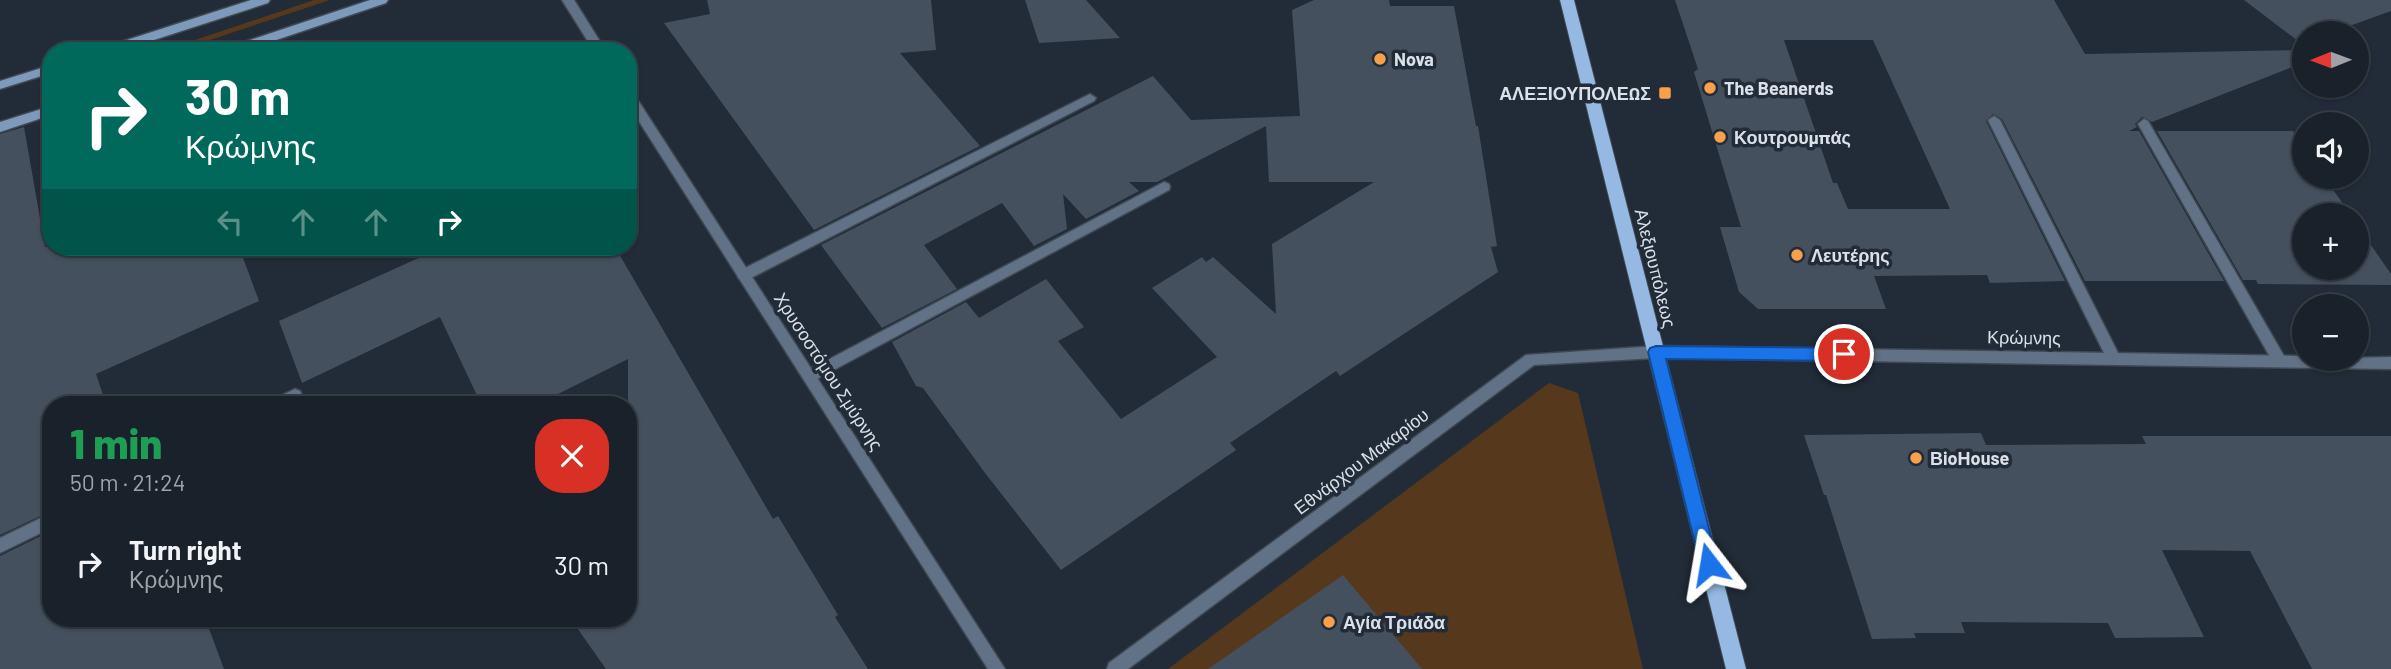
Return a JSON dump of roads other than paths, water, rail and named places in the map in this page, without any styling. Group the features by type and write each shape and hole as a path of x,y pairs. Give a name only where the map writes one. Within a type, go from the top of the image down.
{"main road":[{"path":"134,42 264,0"},
{"path":"257,42 382,0"},
{"name":"Αλεξιουπόλεως","path":"1567,0 1736,669"},
{"path":"0,85 42,72"},
{"path":"0,127 42,113"}],"street":[{"path":"568,0 594,42"},
{"path":"744,275 1090,98"},
{"name":"Χρυσοστόμου Σμύρνης","path":"637,108 998,669"},
{"path":"1994,120 2113,357"},
{"path":"2144,124 2279,360"},
{"path":"810,376 1164,187"},
{"name":"Κρώμνης","path":"1656,352 2391,363"},
{"name":"Εθνάρχου Μακαρίου","path":"1115,669 1531,359 1656,352"},
{"path":"0,546 42,525"}],"place":[{"name":"Nova","path":"1380,59"},
{"name":"The Beanerds","path":"1710,88"},
{"name":"ΑΛΕΞΙΟΥΠΟΛΕΩΣ","path":"1665,93"},
{"name":"Κουτρουμπάς","path":"1720,137"},
{"name":"Λευτέρης","path":"1797,255"},
{"name":"ΒioΗouse","path":"1916,458"},
{"name":"Αγία Τριάδα","path":"1329,622"}]}
